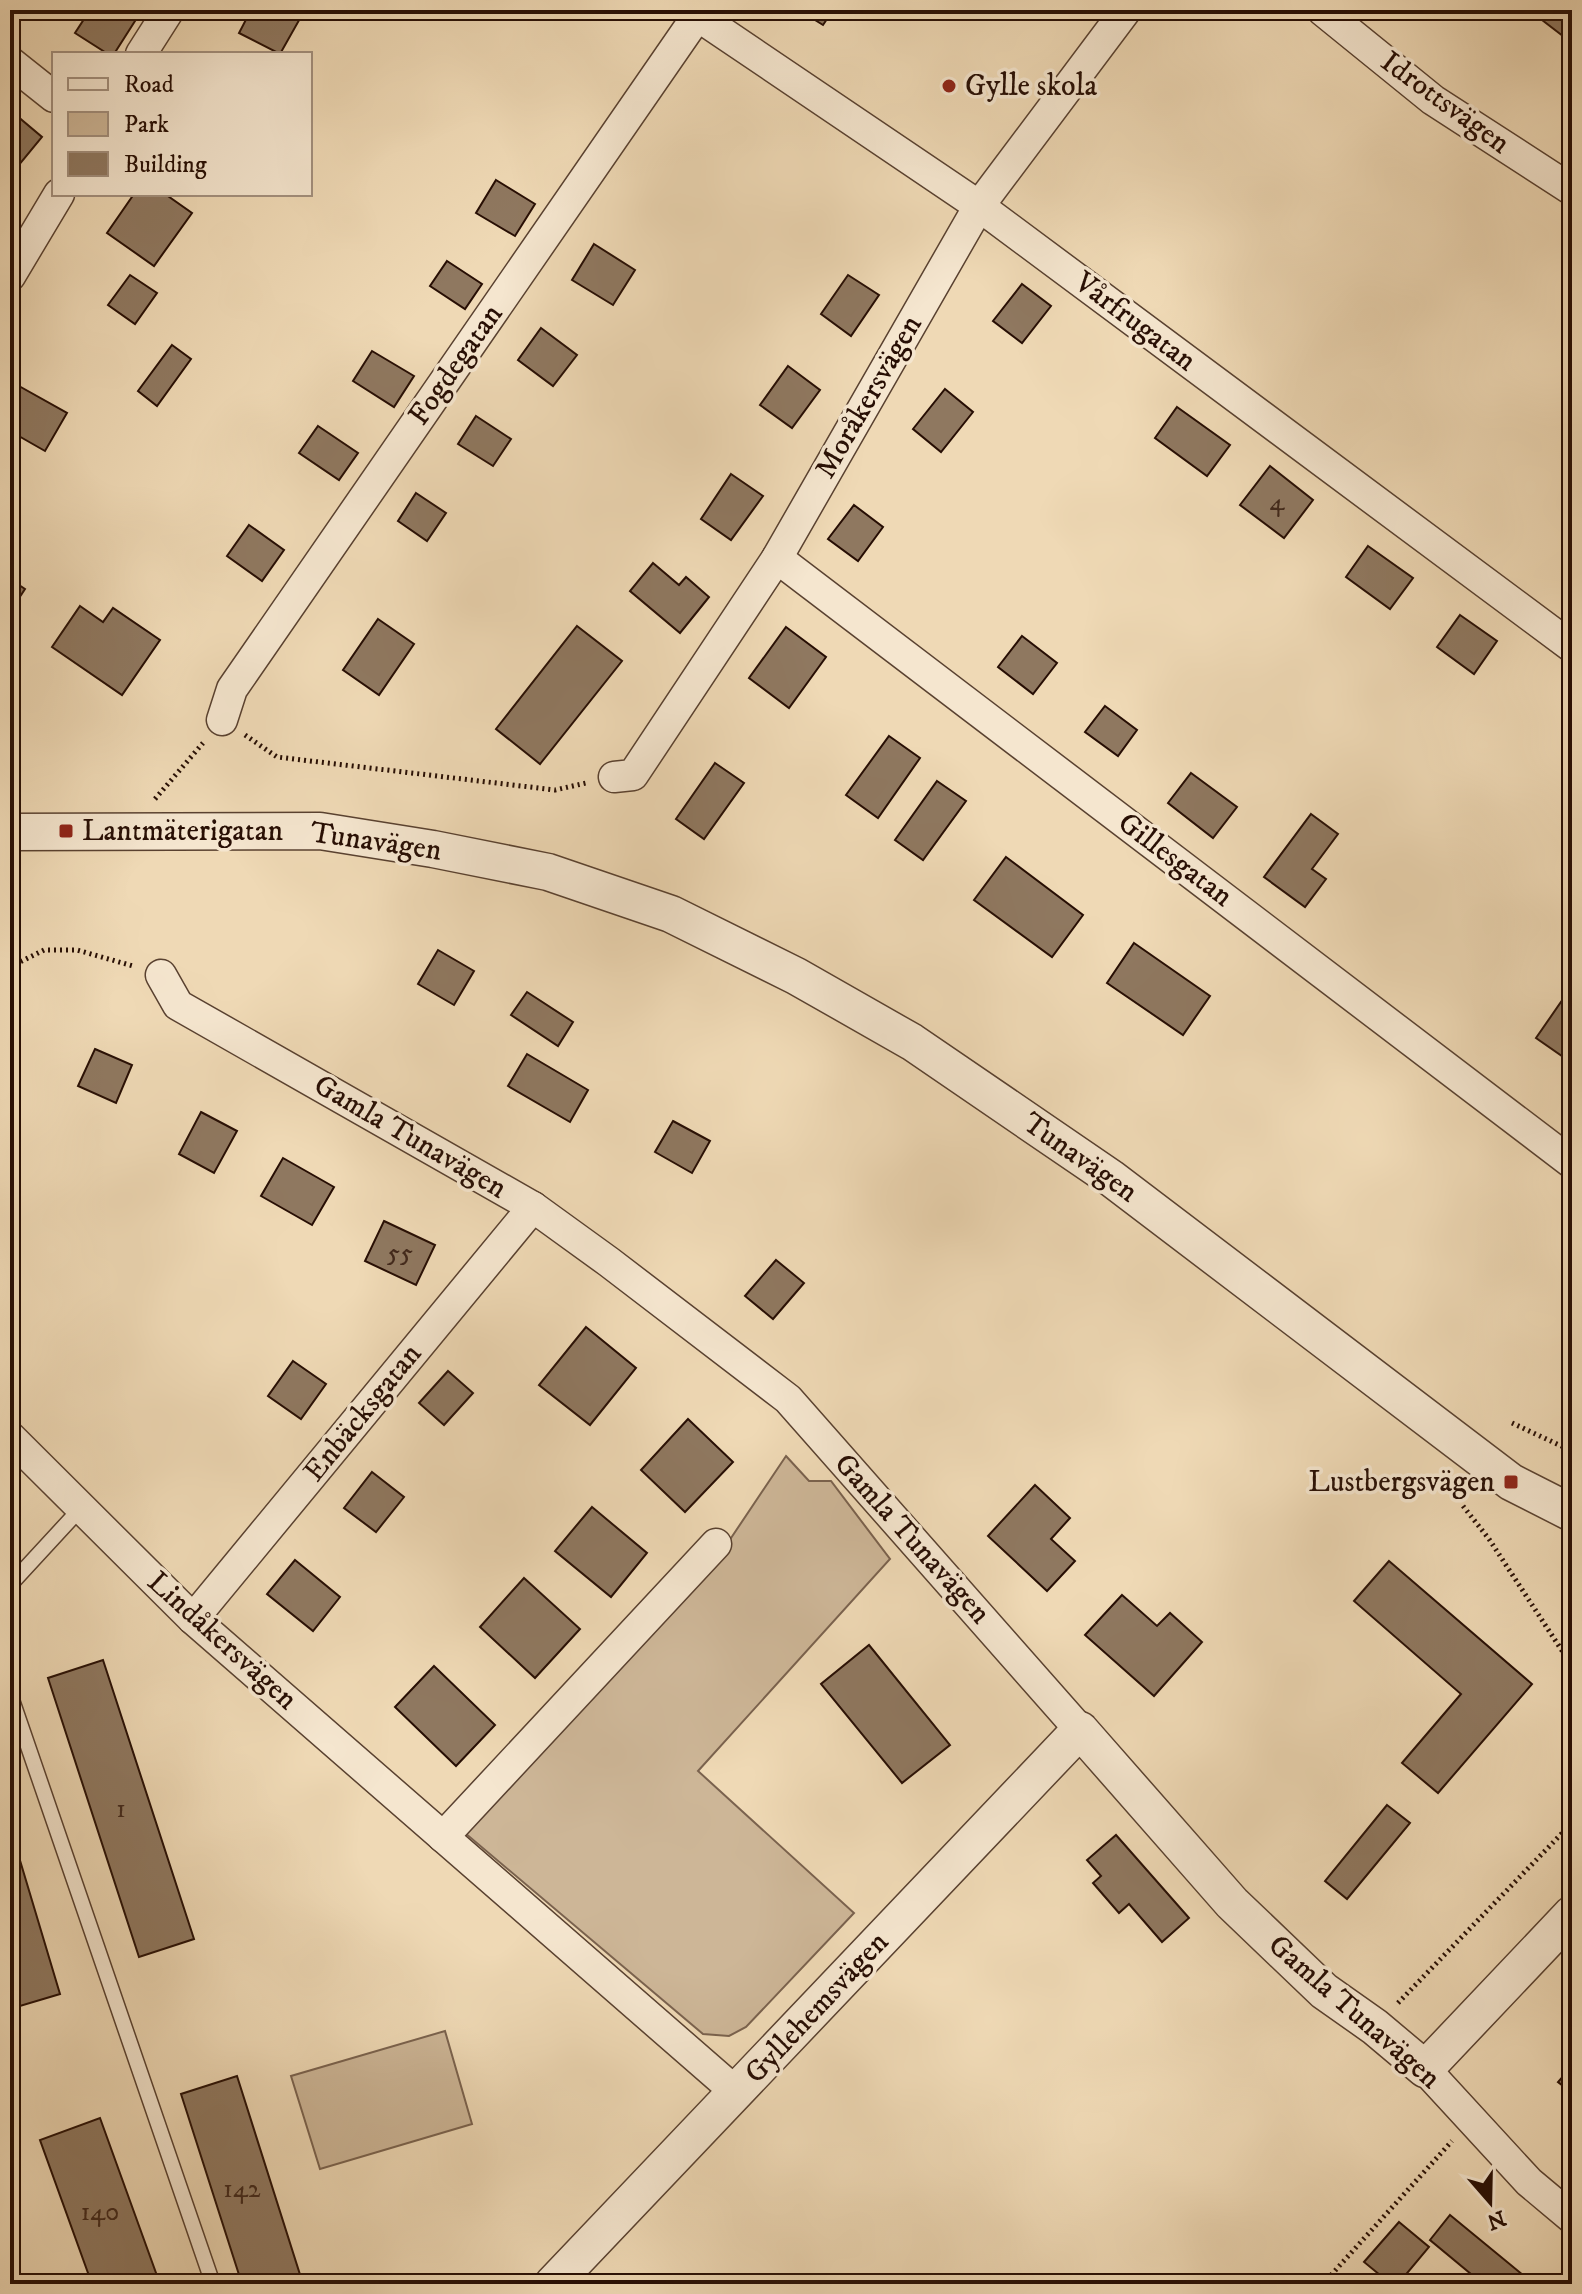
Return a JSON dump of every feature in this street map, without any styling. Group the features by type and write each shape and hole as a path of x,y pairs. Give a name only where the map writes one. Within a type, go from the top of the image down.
{"street":[{"path":"142,52 169,10"},
{"name":"Moråkersvägen","path":"614,777 633,775 777,558 979,206 1126,10"},
{"name":"Idrottsvägen","path":"1322,10 1433,100 1572,190"},
{"name":"Vårfrugatan","path":"694,13 979,206 1572,647"},
{"name":"Fogdegatan","path":"222,720 232,689 694,13"},
{"path":"10,62 52,95"},
{"path":"10,276 58,196"},
{"name":"Gillesgatan","path":"777,558 1572,1163"},
{"name":"Tunavägen","path":"10,832 320,831 548,872 671,914 796,976 912,1042 1111,1178 1511,1482 1572,1513"},
{"name":"Tunavägen","path":"10,856 323,843 548,872"},
{"name":"Gamla Tunavägen","path":"161,975 178,1005 533,1207 788,1399 1232,1903 1324,1991 1375,2027 1425,2069 1529,2182 1572,2218"},
{"name":"Enbäcksgatan","path":"193,1619 533,1207"},
{"name":"Lindåkersvägen","path":"11,1439 193,1619 737,2093"},
{"path":"443,1837 716,1544"},
{"name":"Gyllehemsvägen","path":"553,2284 1080,1730"},
{"path":"1425,2069 1572,1914"}],"lane":[{"path":"10,1585 81,1508"},
{"path":"10,1694 213,2284"}],"path":[{"path":"148,807 222,720 277,757 555,790 614,777"},
{"path":"10,967 44,950 77,950 161,975"},
{"path":"1512,1423 1572,1451"},
{"path":"1463,1506 1489,1539 1572,1666"},
{"path":"1375,2027 1569,1826 1572,1819"},
{"path":"1323,2284 1471,2120"}],"green space":[{"path":"786,1456 809,1481 831,1481 890,1559 698,1771 854,1913 746,2027 729,2036 703,2034 465,1833 727,1544"},
{"path":"445,2031 472,2124 320,2169 291,2076"}],"building":[{"path":"90,10 142,10 115,52 105,52 75,33"},
{"path":"251,10 293,10 302,15 281,52 239,33"},
{"path":"799,10 833,10 823,25"},
{"path":"1529,10 1572,10 1572,43"},
{"path":"10,110 42,137 14,171 10,168"},
{"path":"496,180 535,204 515,236 476,213"},
{"path":"133,196 168,196 192,213 154,266 107,233"},
{"path":"594,244 635,270 613,305 572,280"},
{"path":"447,261 482,284 465,309 430,286"},
{"path":"130,275 157,293 135,324 108,305"},
{"path":"848,275 879,295 851,336 821,314"},
{"path":"1022,284 1051,306 1022,343 993,321"},
{"path":"541,328 577,355 553,386 518,360"},
{"path":"172,345 191,359 157,406 138,391"},
{"path":"372,351 414,376 394,407 353,381"},
{"path":"788,366 820,390 792,428 760,405"},
{"path":"10,381 67,413 45,451 10,431"},
{"path":"945,389 973,412 941,452 913,429"},
{"path":"1177,407 1230,445 1207,476 1155,438"},
{"path":"476,416 511,439 493,466 458,444"},
{"path":"318,426 358,453 339,480 299,453"},
{"path":"1270,466 1313,500 1284,538 1240,505"},
{"path":"731,474 763,496 731,540 701,519"},
{"path":"416,493 446,513 427,541 398,521"},
{"path":"854,505 883,527 858,561 828,539"},
{"path":"249,525 284,550 262,581 227,556"},
{"path":"1368,546 1413,578 1390,609 1346,577"},
{"path":"653,563 679,585 686,577 709,597 680,633 630,591"},
{"path":"10,579 25,589 10,612"},
{"path":"80,606 103,622 113,608 160,640 122,695 52,647"},
{"path":"1460,615 1497,641 1474,674 1437,647"},
{"path":"378,619 414,644 379,695 343,670"},
{"path":"577,626 622,661 540,764 496,729"},
{"path":"786,627 826,657 789,708 749,678"},
{"path":"1022,636 1057,663 1033,694 998,667"},
{"path":"1105,706 1137,730 1118,756 1085,732"},
{"path":"889,736 920,758 878,818 846,795"},
{"path":"715,763 744,783 704,839 676,819"},
{"path":"1191,773 1237,807 1213,838 1168,803"},
{"path":"937,781 966,801 923,860 895,840"},
{"path":"1311,814 1338,834 1312,869 1326,879 1305,907 1264,877"},
{"path":"1006,857 1083,915 1052,957 974,900"},
{"path":"1134,943 1210,996 1183,1035 1107,983"},
{"path":"438,950 474,971 454,1005 418,984"},
{"path":"1572,986 1572,1063 1536,1038"},
{"path":"527,992 573,1022 558,1046 511,1015"},
{"path":"95,1049 132,1065 116,1103 78,1086"},
{"path":"527,1054 588,1090 570,1122 508,1086"},
{"path":"201,1112 237,1131 214,1173 179,1154"},
{"path":"673,1121 710,1141 692,1173 655,1152"},
{"path":"283,1158 334,1187 312,1225 261,1196"},
{"path":"384,1221 435,1245 416,1285 365,1261"},
{"path":"776,1260 804,1283 773,1319 745,1296"},
{"path":"586,1327 636,1368 590,1425 539,1385"},
{"path":"293,1361 326,1384 301,1419 268,1396"},
{"path":"448,1371 473,1393 444,1425 419,1403"},
{"path":"688,1419 733,1462 685,1512 641,1470"},
{"path":"372,1472 404,1497 376,1532 344,1508"},
{"path":"1035,1485 1070,1518 1051,1539 1075,1561 1047,1591 988,1536"},
{"path":"592,1507 647,1553 611,1597 555,1551"},
{"path":"295,1560 340,1597 313,1631 267,1594"},
{"path":"1389,1561 1532,1684 1438,1793 1402,1763 1461,1694 1354,1601"},
{"path":"524,1578 580,1629 535,1678 480,1627"},
{"path":"1122,1595 1157,1626 1170,1613 1202,1642 1154,1696 1085,1635"},
{"path":"869,1645 950,1745 902,1783 821,1684"},
{"path":"103,1660 194,1939 139,1957 48,1678"},
{"path":"434,1666 495,1725 456,1766 395,1707"},
{"path":"1387,1805 1410,1823 1347,1899 1325,1881"},
{"path":"10,1827 60,1994 10,2009"},
{"path":"1116,1835 1189,1918 1162,1942 1129,1904 1119,1913 1093,1883 1101,1876 1087,1860"},
{"path":"1572,2066 1572,2093 1558,2082"},
{"path":"237,2076 303,2284 242,2284 181,2094"},
{"path":"100,2118 160,2284 92,2284 40,2140"},
{"path":"1450,2215 1534,2284 1483,2284 1430,2240"},
{"path":"1399,2222 1429,2247 1398,2284 1391,2284 1364,2262"}],"place":[{"name":"Gylle skola","path":"949,86"},
{"name":"Lantmäterigatan","path":"66,831"},
{"name":"Lustbergsvägen","path":"1511,1482"}]}
